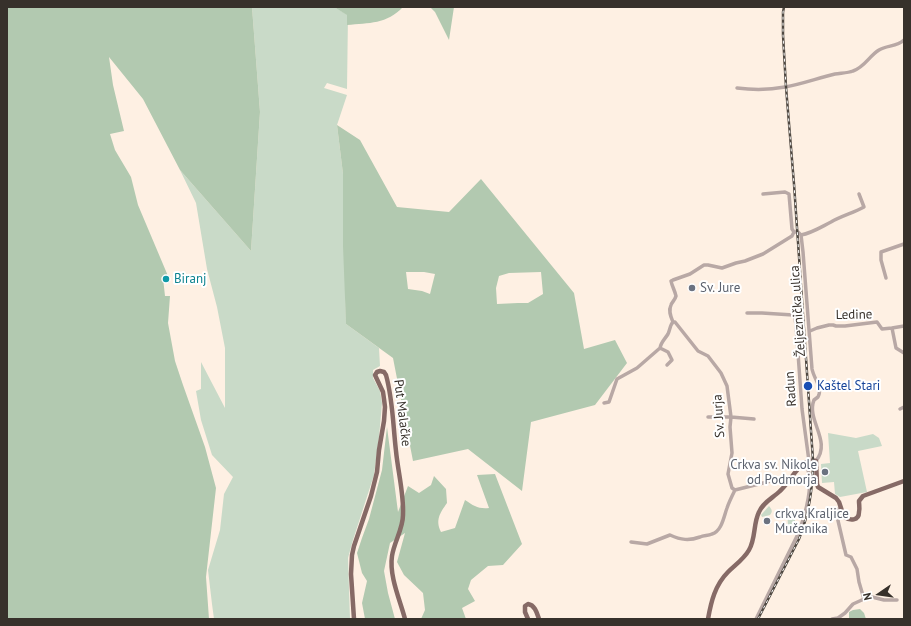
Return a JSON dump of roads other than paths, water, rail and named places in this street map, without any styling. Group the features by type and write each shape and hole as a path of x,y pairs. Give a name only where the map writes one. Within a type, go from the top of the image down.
{"main road":[{"name":"Put Malačke","path":"354,619 351,574 352,555 377,472 384,421 385,407 383,392 376,375 377,372 380,371 383,371 386,375 393,410 403,507 401,528 393,551 391,566 405,619"},
{"path":"708,619 713,595 718,586 728,572 744,557 752,544 756,518 759,510 782,490 798,469 807,462 813,460 816,461 818,488 836,498 840,502 844,517 851,520 855,519 860,513 859,501 863,496 904,481"},
{"path":"528,619 524,609 528,604 535,608 539,619"}],"street":[{"path":"736,88 755,90 780,88 809,82 835,74 854,71 864,65 871,56 879,50 900,44 904,40"},
{"path":"763,194 785,192 789,194 792,229 794,232"},
{"path":"794,232 801,234 808,233 864,207 859,194"},
{"path":"604,404 609,402 617,380 637,368 660,348 661,343 669,332 671,323 673,322 670,314 670,306 676,296 671,281 690,274 704,265 722,268 757,256 790,238 794,232"},
{"name":"Željeznička ulica","path":"801,234 812,369 819,385 820,392 818,398 814,400 812,404 813,416 818,426 821,443 820,455 816,461"},
{"path":"886,278 881,260 881,252 904,244"},
{"name":"Radun","path":"747,313 793,315 795,318 807,462"},
{"name":"Sv. Jurja","path":"673,322 675,322 698,351 708,356 721,373 727,386 731,417 730,427 732,454 728,474 732,488 735,490"},
{"name":"Ledine","path":"810,331 829,325 846,326 877,322 882,329 892,328"},
{"path":"904,326 892,328 896,348 904,353"},
{"path":"660,348 668,352 672,360 667,365"},
{"path":"708,417 731,417 754,420"},
{"path":"756,619 803,523 810,490 810,473 807,462"},
{"path":"631,542 647,544 670,535 679,539 692,540 704,535 713,534 719,529 735,490 787,477 791,478"},
{"path":"841,508 837,509 836,512 846,555 851,557 857,569 864,599"},
{"path":"832,619 838,618 853,604 864,599 872,597 884,600 897,600"}],"railway":[{"path":"758,619 799,539 808,510 813,470 786,87 783,35 784,7"}],"place":[{"name":"Biranj","path":"166,279"},
{"name":"Sv. Jure","path":"692,288"},
{"name":"Kaštel Stari","path":"808,386"},
{"name":"Crkva sv. Nikole od Podmorja","path":"825,472"},
{"name":"crkva Kraljice Mučenika","path":"767,521"}]}
